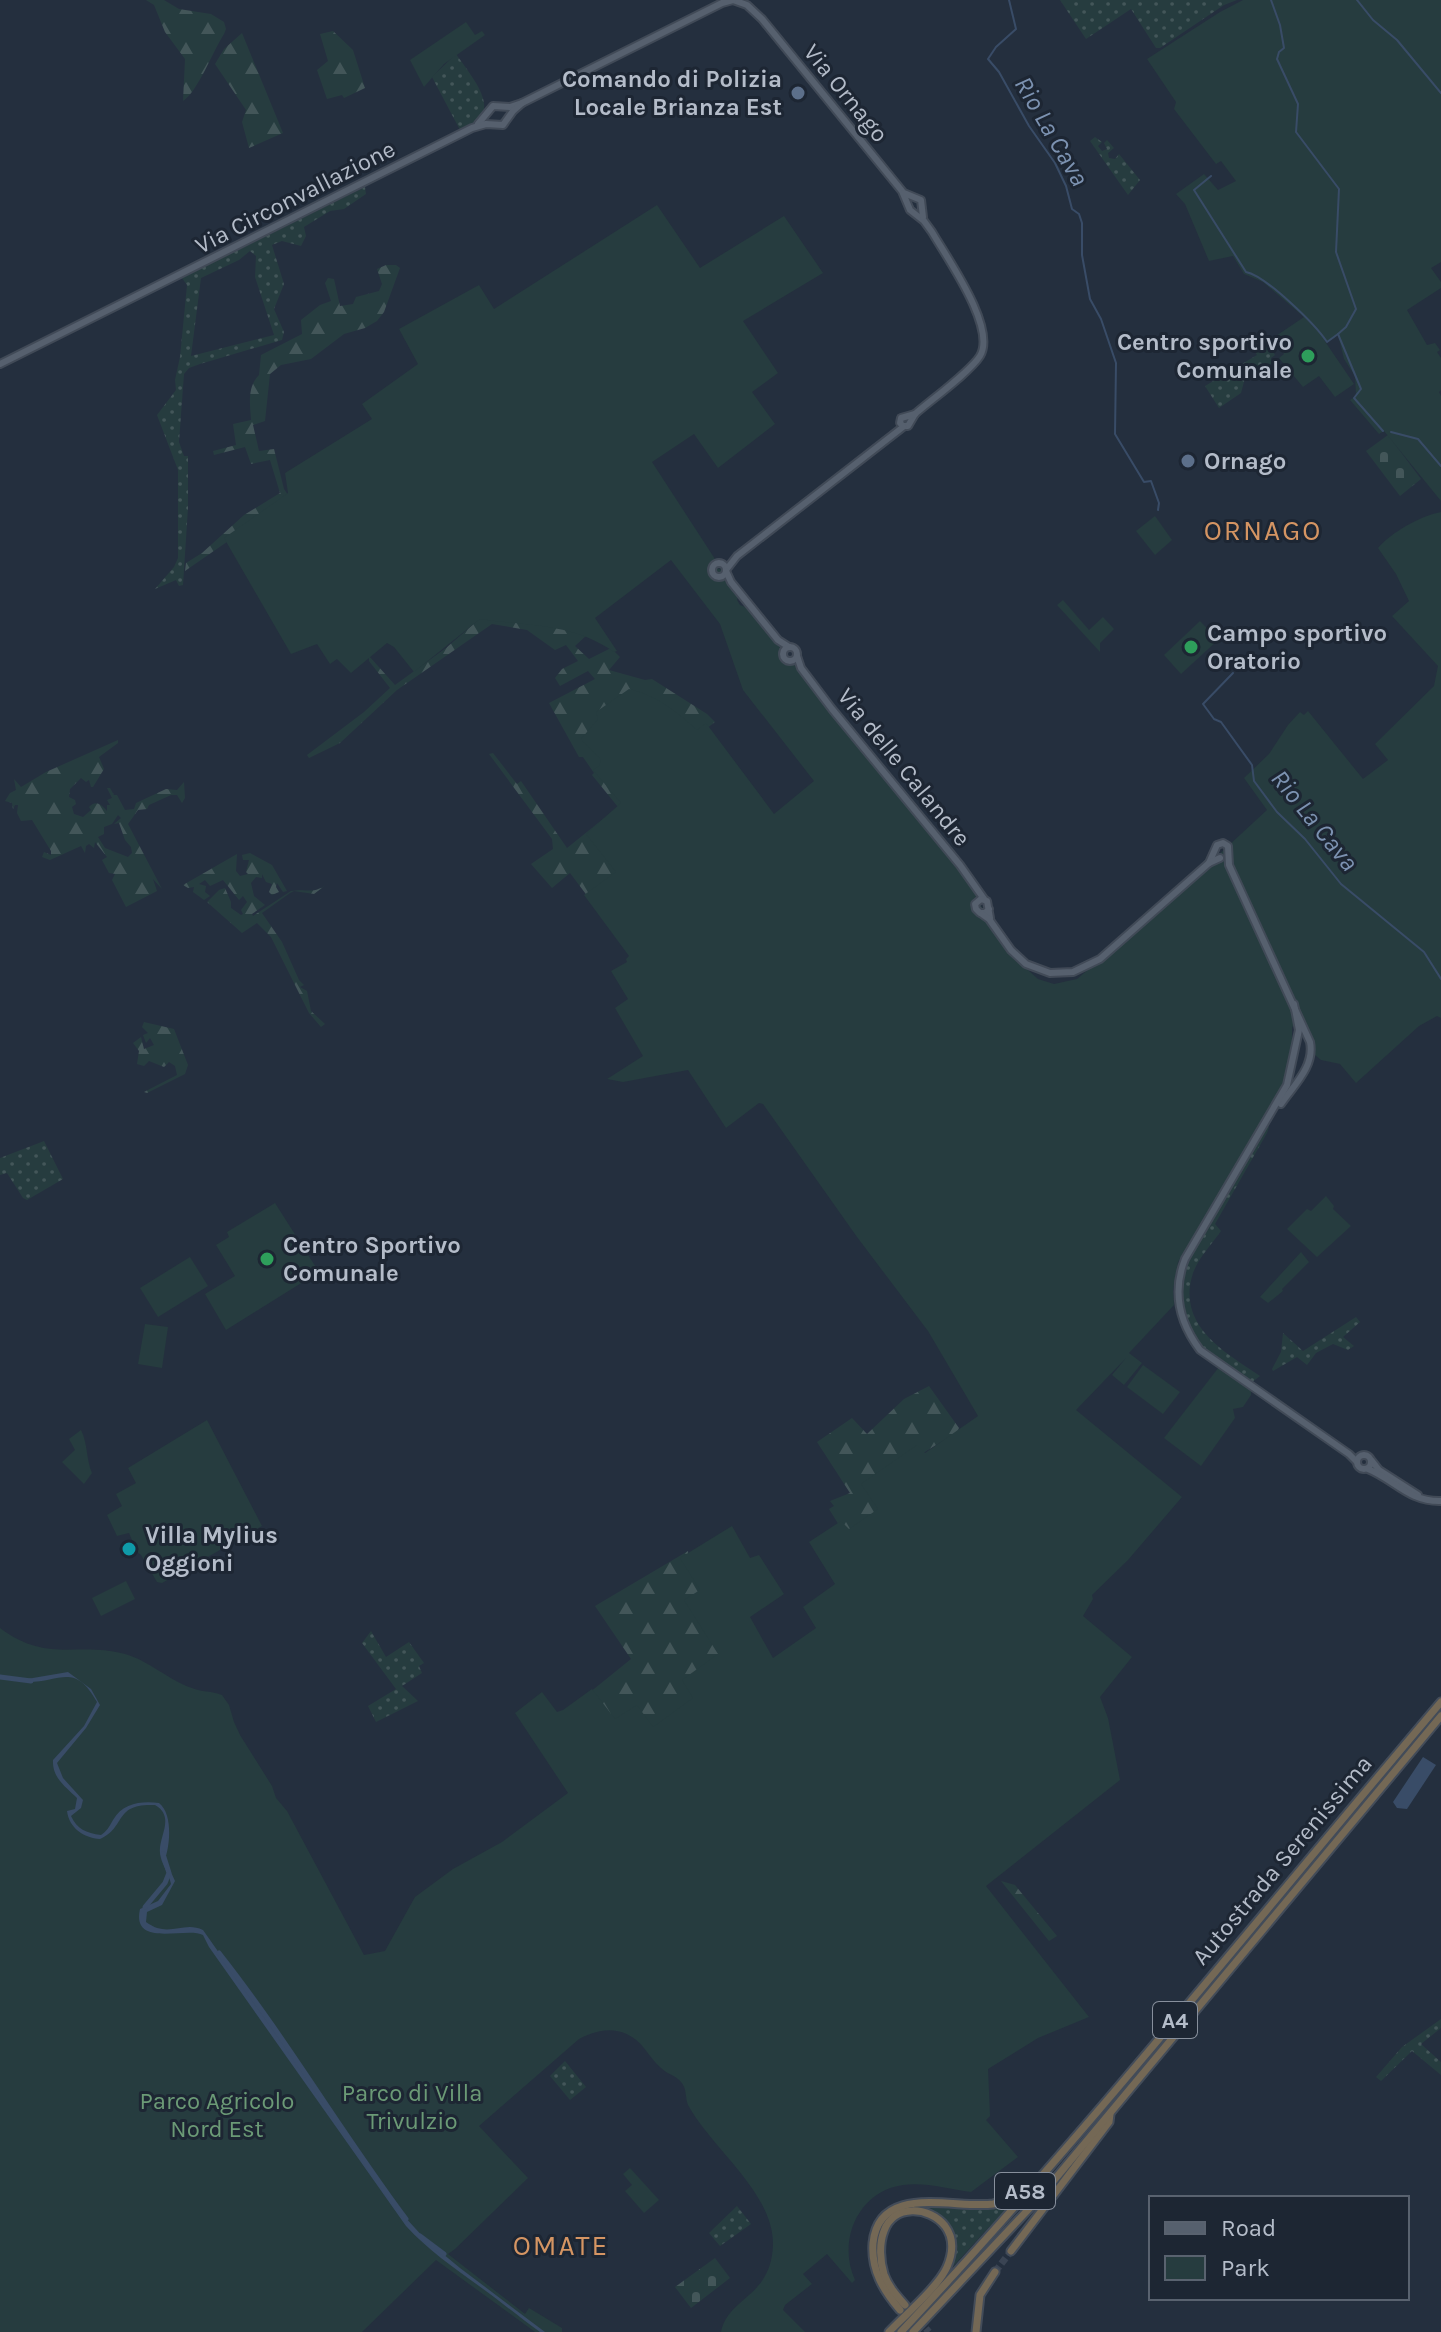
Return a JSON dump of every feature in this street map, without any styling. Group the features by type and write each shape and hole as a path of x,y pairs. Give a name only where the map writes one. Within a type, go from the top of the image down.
{"highway":[{"name":"Autostrada Serenissima","path":"901,2332 988,2239 1101,2109 1441,1702"},
{"name":"Autostrada Serenissima","path":"913,2332 1040,2197 1441,1716"},
{"name":"A58","path":"889,2332 941,2276 948,2263 952,2243 949,2232 934,2216 920,2210 908,2211 888,2224 882,2236 881,2252 885,2274 902,2308 880,2283 873,2262 874,2238 882,2219 908,2204 994,2204 1013,2198 1034,2183 1101,2109"},
{"name":"A58","path":"1011,2251 1109,2122 1110,2114"},
{"path":"976,2332 980,2295 995,2272"}],"main road":[{"name":"Via Circonvallazione","path":"472,128 493,105 522,103 707,10 721,0"},
{"name":"Via Circonvallazione","path":"707,10 739,0"},
{"name":"Via Ornago","path":"737,556 894,433 977,360 984,344 982,327 966,292 924,221 913,212 902,191 762,19 739,0"},
{"name":"Via Ornago","path":"739,0 762,19"},
{"name":"Via Circonvallazione","path":"0,364 472,128 491,124 502,126 522,103"},
{"path":"504,106 509,117"},
{"path":"487,114 491,124"},
{"name":"Via Ornago","path":"902,191 921,200 924,221"},
{"path":"908,205 914,198"},
{"path":"913,212 922,208"},
{"path":"737,556 720,577 714,576 714,565 737,556"},
{"path":"720,563 726,571"},
{"name":"Via delle Calandre","path":"726,571 731,582 786,650 785,659 794,659"},
{"name":"Via delle Calandre","path":"720,577 731,582"},
{"name":"Via delle Calandre","path":"786,650 795,649 794,659 966,872 980,900"},
{"path":"1209,863 1217,845 1224,844 1230,848 1229,865 1294,1004 1311,1048 1306,1069 1261,1128"},
{"path":"1215,851 1229,865"},
{"path":"991,921 989,903 980,900 975,909 991,921 1011,950 1026,964 1050,973 1076,971 1102,957 1209,863 1229,855"},
{"path":"982,914 989,909"},
{"path":"1294,1004 1299,1026 1294,1059 1284,1091 1185,1259 1177,1297 1181,1317 1194,1341 1209,1357 1330,1441 1357,1462 1361,1469 1368,1469 1412,1497 1426,1501 1441,1499"},
{"path":"1296,1046 1304,1041 1311,1048"},
{"path":"1294,1059 1298,1066 1306,1069"},
{"path":"1330,1441 1368,1456 1379,1470 1413,1492 1441,1499"},
{"path":"1357,1462 1362,1455"},
{"path":"1368,1469 1372,1461"}],"green space":[{"path":"146,0 164,0 179,9 211,14 224,22 224,34 199,81 183,101 185,59 165,32 154,5"},
{"path":"1060,0 1237,0 1156,48 1131,9 1086,39"},
{"path":"1243,0 1441,0 1441,262 1431,268 1441,282 1441,288 1407,310 1427,345 1435,343 1440,350 1437,352 1441,358 1441,501 1384,431 1379,434 1350,400 1356,396 1355,376 1344,359 1338,335 1328,342 1324,340 1354,384 1335,397 1319,376 1303,387 1279,358 1284,354 1273,338 1304,317 1263,282 1244,274 1233,256 1209,261 1185,204 1176,194 1204,174 1218,190 1236,181 1221,161 1216,164 1174,109 1176,102 1147,59"},
{"path":"466,22 475,35 482,31 485,35 444,64 424,87 410,60"},
{"path":"333,31 353,50 365,88 344,98 342,95 327,99 317,70 328,61 320,34"},
{"path":"242,33 283,133 249,148 242,122 246,110 215,64 224,49"},
{"path":"456,54 477,85 484,106 482,116 474,124 460,130 432,77"},
{"path":"1095,137 1102,142 1098,146 1102,151 1107,149 1104,143 1107,140 1114,148 1108,153 1109,158 1115,159 1119,154 1140,180 1128,195 1090,141"},
{"path":"365,187 366,194 344,209 330,211 304,227 306,236 301,246 282,241 272,245 284,284 274,309 284,332 282,340 200,364 189,368 184,374 179,442 184,456 188,456 183,585 179,586 176,580 155,589 178,558 178,470 157,415 176,390 187,285 182,278","holes":["250,251 256,256 255,277 274,335 191,356 201,278 239,260"]},
{"name":"Parco Agricolo Nord Est","path":"657,205 700,268 784,216 823,273 743,321 778,373 752,392 775,424 718,468 694,434 652,462 715,559 716,568 723,570 739,594 737,600 740,605 748,608 973,885 981,906 1020,963 1038,979 1054,984 1077,979 1162,907 1267,810 1244,778 1269,754 1300,712 1304,715 1308,711 1363,779 1388,760 1375,744 1434,686 1438,666 1392,616 1409,601 1396,574 1378,548 1407,526 1441,512 1441,1018 1437,1016 1419,1026 1356,1083 1340,1064 1321,1060 1315,1055 1303,1020 1292,1027 1292,1056 1285,1086 1178,1262 1174,1305 1129,1353 1142,1363 1124,1385 1112,1375 1126,1358 1076,1410 1182,1497 1128,1560 1092,1595 1093,1599 1083,1616 1132,1657 1100,1697 1108,1718 1120,1780 986,1886 1089,2017 1038,2038 988,2069 990,2116 986,2120 1018,2157 971,2192 911,2184 887,2189 874,2197 863,2207 850,2234 850,2265 855,2280 852,2283 827,2254 803,2274 812,2284 785,2305 783,2310 805,2332 721,2332 732,2311 758,2287 770,2263 773,2245 771,2226 764,2207 699,2122 688,2105 679,2080 661,2068 632,2037 612,2030 592,2033 579,2039 479,2126 528,2178 448,2254 525,2314 529,2308 562,2328 562,2332 535,2332 436,2260 362,2332 0,2332 0,1628 17,1639 48,1649 125,1654 183,1685 222,1695 240,1735 272,1786 276,1798 287,1811 364,1955 385,1951 415,1897 453,1869 502,1842 568,1793 515,1713 542,1692 557,1712 592,1689 615,1719 637,1705 653,1727 693,1698 682,1680 718,1654 684,1600 700,1590 680,1558 732,1526 750,1558 759,1555 784,1594 750,1617 773,1658 816,1628 803,1607 835,1584 809,1542 841,1521 849,1529 878,1509 861,1484 917,1445 925,1453 978,1416 928,1331 763,1104 759,1103 726,1128 688,1070 623,1082 607,1079 643,1056 615,1008 628,999 611,971 627,962 629,956 584,895 616,872 586,834 621,803 593,770 601,760 581,739 598,719 596,712 629,689 657,700 697,730 706,723 774,814 814,781 743,690 720,624 671,560 595,618 617,651 566,631 480,619 414,672 387,643 351,673 337,659 330,664 317,644 291,654 224,538 288,493 285,473 372,419 362,404 418,364 399,329 479,285 494,309"},
{"path":"386,265 400,268 384,312 377,321 344,334 311,359 281,365 270,374 265,421 253,425 259,451 274,449 284,489 290,498 185,571 186,563 202,553 244,515 280,493 270,460 251,464 245,447 214,455 213,451 236,445 233,424 251,420 251,390 259,375 261,355 302,334 301,320 320,305 331,301 325,283 328,278 334,279 340,306 353,304 356,297 379,291 382,284 377,269"},
{"path":"1267,339 1275,355 1271,358 1271,364 1256,378 1245,378 1241,393 1219,408 1205,386 1257,355 1253,349"},
{"path":"1388,435 1421,479 1400,496 1366,451"},
{"path":"1155,516 1172,540 1155,555 1136,531"},
{"path":"513,590 588,634 575,646 589,659 611,648 620,657 609,670 645,680 652,679 715,722 647,774 628,950 570,873 552,888 531,864 553,849 552,839 489,754 493,753 517,784 521,781 567,848 618,807 592,775 594,773 583,757 579,757 549,703 595,679 588,671 560,686 555,678 562,669 578,661 566,645 555,650 527,630 492,624 397,690 340,743 309,758 307,755 390,688 369,661 369,656 395,685 446,648"},
{"path":"1063,600 1089,630 1103,617 1114,629 1100,643 1100,652 1057,605"},
{"name":"Campo sportivo Oratorio","path":"1200,621 1218,640 1181,674 1164,655"},
{"path":"118,740 99,757 104,769 93,787 89,780 86,782 81,778 70,789 69,797 76,804 72,807 74,814 83,817 94,804 107,811 107,805 110,805 107,800 112,798 107,788 117,795 125,810 134,809 136,803 166,789 177,790 184,782 185,798 182,803 177,795 171,795 149,805 147,809 138,810 128,824 162,889 153,879 157,891 126,907 112,880 115,874 109,873 102,860 107,857 95,842 94,848 89,844 86,846 85,853 81,846 50,860 42,857 44,852 51,855 51,851 32,820 21,821 17,813 18,805 13,809 12,803 5,801 16,790 14,779 21,787 46,772","holes":["118,815 121,818 114,824 119,823 131,847 132,853 128,857 105,848 98,837 104,834 104,827 112,824"]},
{"path":"250,853 272,865 287,891 283,892 277,883 279,892 272,895 269,892 272,884 266,882 262,874 262,878 256,877 251,883 254,896 265,905 253,916 291,891 324,886 314,894 294,891 262,913 282,942 304,985 300,987 307,991 311,1011 325,1024 321,1027 309,1013 271,937 257,923 242,933 207,902 225,888 231,908 241,915 247,902 243,896 239,900 223,880 210,886 205,880 199,884 206,886 205,892 210,896 204,900 193,892 194,887 183,885 237,854 236,871 240,876 248,874 249,860 243,860 242,855"},
{"path":"144,1022 174,1029 188,1065 185,1074 147,1093 144,1092 177,1075 175,1066 169,1062 164,1067 149,1061 144,1066 137,1064 139,1051 133,1043 141,1037 144,1049 154,1045 150,1038 146,1043 143,1035 148,1033 142,1027"},
{"path":"1265,1125 1269,1127 1267,1133 1215,1224 1221,1231 1196,1267 1190,1291 1191,1308 1207,1335 1218,1347 1260,1376 1251,1383 1200,1346 1190,1332 1179,1295 1186,1259"},
{"path":"44,1141 63,1179 27,1200 7,1173 0,1175 0,1158"},
{"path":"1326,1196 1333,1209 1351,1226 1317,1257 1287,1229"},
{"name":"Centro Sportivo Comunale","path":"275,1203 319,1272 226,1330 205,1294 235,1276 216,1245 229,1237 227,1232"},
{"path":"1301,1252 1309,1262 1283,1291 1268,1303 1260,1297"},
{"path":"190,1257 208,1286 158,1317 140,1288"},
{"path":"1356,1317 1360,1322 1343,1337 1354,1346 1348,1350 1333,1344 1316,1353 1307,1365 1297,1357 1273,1371 1281,1352 1283,1333 1303,1351"},
{"path":"145,1324 168,1327 162,1368 138,1364"},
{"path":"1143,1365 1180,1392 1163,1414 1127,1387"},
{"path":"1219,1367 1251,1389 1251,1395 1243,1407 1233,1409 1235,1418 1201,1466 1164,1438"},
{"path":"929,1386 959,1428 920,1455 924,1512 847,1538 829,1509 834,1506 830,1501 850,1493 817,1442 852,1418 867,1434 904,1399"},
{"path":"207,1420 262,1526 162,1583 157,1582 137,1552 129,1533 117,1536 107,1515 122,1506 116,1494 136,1483 128,1468"},
{"path":"81,1430 92,1473 84,1484 62,1462 75,1450 69,1439"},
{"path":"688,1551 689,1562 728,1652 698,1701 631,1749 589,1693 631,1659 595,1606"},
{"path":"126,1581 135,1599 101,1616 92,1598"},
{"path":"371,1631 386,1657 409,1642 424,1663 419,1666 422,1673 402,1686 418,1701 376,1722 368,1706 396,1689 362,1643"},
{"path":"1001,1881 1015,1885 1057,1936 1049,1941"},
{"path":"1441,2019 1441,2028 1421,2044 1441,2062 1441,2075 1412,2051 1381,2081 1376,2077 1402,2047"},
{"path":"565,2061 586,2087 570,2100 550,2076"},
{"path":"630,2168 659,2200 644,2213 625,2191 632,2185 623,2174"},
{"path":"1022,2196 937,2284 950,2264 948,2226 911,2206 936,2205 966,2210 966,2207"},
{"path":"737,2206 751,2224 720,2246 709,2233"},
{"path":"715,2258 730,2278 691,2308 675,2287"}],"water":[{"path":"68,1672 91,1689 100,1705 86,1728 57,1763 63,1778 83,1800 81,1808 71,1816 73,1820 83,1830 101,1835 117,1814 133,1804 159,1803 167,1814 169,1838 165,1859 175,1881 162,1905 147,1912 146,1922 162,1929 196,1927 203,1930 404,2216 425,2239 460,2268 545,2332 540,2332 450,2265 406,2226 203,1935 162,1934 144,1929 139,1921 140,1909 158,1901 171,1884 160,1853 164,1815 155,1805 132,1808 100,1839 88,1837 74,1827 67,1811 75,1809 77,1798 57,1777 53,1760 84,1726 97,1702 89,1689 73,1678 26,1682 27,1679"},
{"path":"1423,1757 1436,1765 1407,1809 1397,1808 1393,1802"}],"waterway":[{"name":"Rio La Cava","path":"1009,0 1016,29 988,59 1055,163 1072,209 1079,214 1090,299 1101,319 1116,363 1115,434 1144,482 1151,481 1159,503 1158,510"},
{"path":"1271,0 1284,48 1277,59 1298,104 1296,132 1339,189 1336,252 1356,309 1346,327 1338,334 1361,389 1354,398 1383,431"},
{"path":"1357,0 1373,20 1397,40 1441,93"},
{"path":"1211,176 1194,190 1246,272 1277,291 1327,342 1338,334"},
{"path":"1391,432 1418,439 1441,466"},
{"name":"Rio La Cava","path":"1233,673 1203,704 1214,719 1221,722 1252,765 1254,781 1277,812 1305,839 1341,884 1424,952 1441,979"},
{"path":"0,1677 31,1681"},
{"path":"145,1907 165,1883 169,1873 163,1854"},
{"path":"219,1953 406,2219"},
{"path":"420,2236 444,2254"}],"tunnel":[{"path":"995,2272 1011,2251"},
{"path":"905,2305 929,2332"},
{"path":"900,2310 920,2332"}],"place":[{"name":"Comando di Polizia Locale Brianza Est","path":"798,93"},
{"name":"Centro sportivo Comunale","path":"1308,356"},
{"name":"Ornago","path":"1188,461"},
{"name":"Campo sportivo Oratorio","path":"1191,647"},
{"name":"Centro Sportivo Comunale","path":"267,1259"},
{"name":"Villa Mylius Oggioni","path":"129,1549"}],"district":[{"name":"ORNAGO","path":"1263,530"},
{"name":"OMATE","path":"561,2245"}],"park label":[{"name":"Parco di Villa Trivulzio","path":"412,2107"}]}
